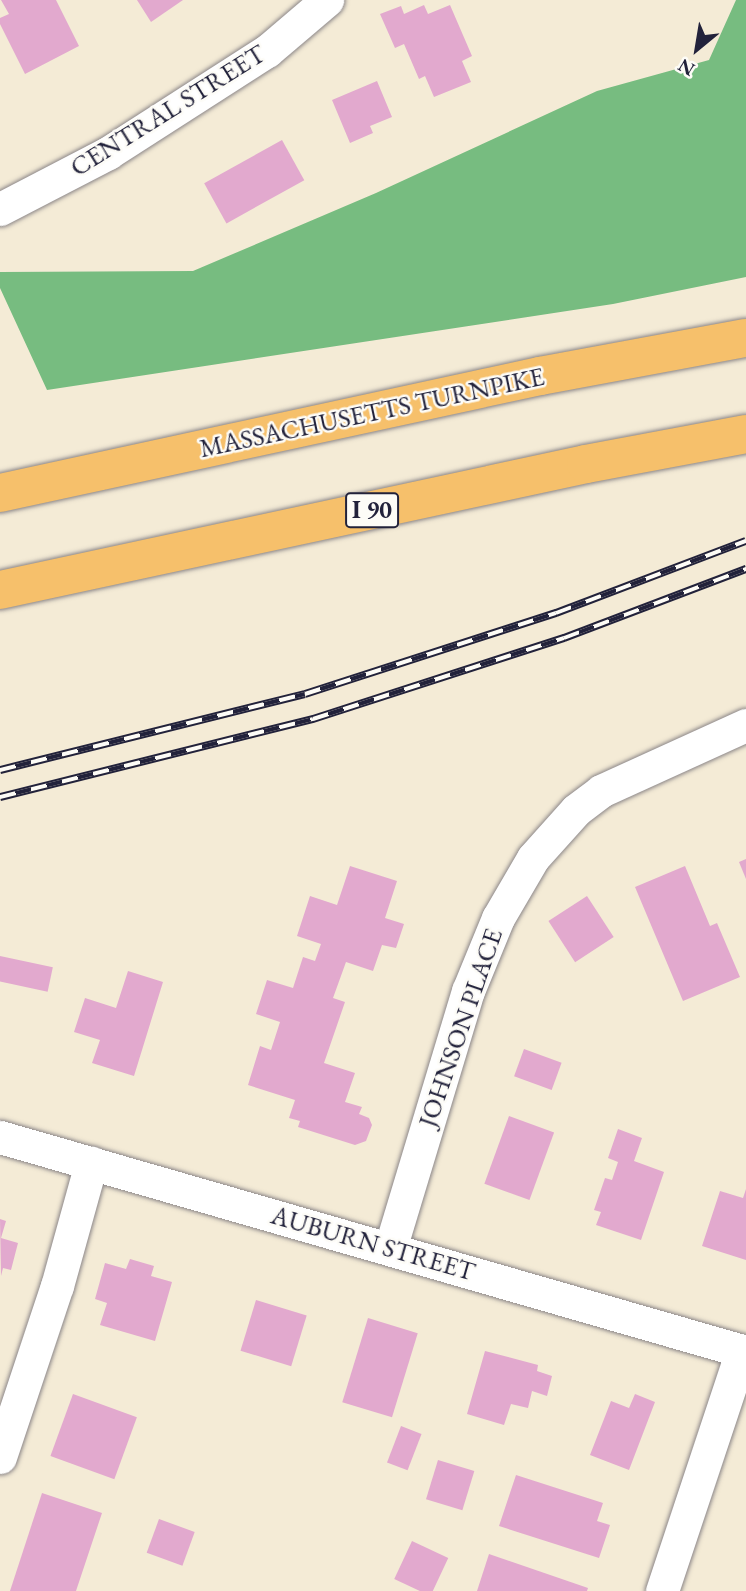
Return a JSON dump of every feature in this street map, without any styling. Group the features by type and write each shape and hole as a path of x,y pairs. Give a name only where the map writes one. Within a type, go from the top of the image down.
{"highway":[{"name":"MASSACHUSETTS TURNPIKE","path":"0,493 540,376 746,338"},
{"name":"I 90","path":"0,590 586,464 746,435"}],"street":[{"name":"CENTRAL STREET","path":"0,209 108,153 267,51 327,0"},
{"name":"JOHNSON PLACE","path":"390,1249 468,991 498,918 533,858 561,824 601,791 746,725"},
{"name":"AUBURN STREET","path":"0,1137 744,1352"},
{"path":"0,1457 57,1286 91,1163"},
{"path":"662,1591 744,1352"}],"green space":[{"path":"736,0 746,0 746,277 613,304 47,390 0,288 0,272 193,271 376,193 597,91 709,60"}],"building":[{"path":"1,0 56,0 79,46 25,74 0,24 0,18 9,14"},
{"path":"137,0 183,0 151,22"},
{"path":"424,5 428,14 450,5 472,56 462,61 471,82 434,97 425,76 419,79 404,44 395,48 380,14 401,6 404,14"},
{"path":"377,81 392,117 370,126 373,133 350,143 332,100"},
{"path":"282,140 304,180 226,223 204,183"},
{"path":"746,859 746,879 739,862"},
{"path":"350,866 397,881 385,918 404,924 396,948 382,945 373,971 346,962 333,998 345,1002 324,1063 355,1073 345,1102 362,1107 359,1114 369,1118 372,1125 366,1141 355,1145 298,1127 300,1121 289,1118 295,1100 248,1085 260,1046 271,1050 280,1022 256,1014 267,980 293,988 303,957 315,961 321,944 297,936 310,896 337,905"},
{"path":"685,866 710,926 717,923 740,977 683,1001 635,887"},
{"path":"587,896 614,937 575,962 548,921"},
{"path":"0,956 53,967 48,992 0,982"},
{"path":"128,971 163,982 134,1076 92,1063 100,1040 74,1032 85,998 116,1008"},
{"path":"524,1049 562,1063 552,1090 514,1076"},
{"path":"509,1116 554,1132 529,1200 484,1184"},
{"path":"618,1129 642,1138 634,1161 664,1172 641,1240 596,1225 601,1212 594,1210 605,1178 612,1180 618,1162 608,1158"},
{"path":"746,1189 746,1260 702,1246 720,1191 743,1198"},
{"path":"0,1219 6,1221 1,1238 18,1243 11,1270 3,1268 1,1276"},
{"path":"130,1259 154,1266 151,1276 172,1282 155,1341 100,1325 107,1303 95,1299 105,1263 126,1269"},
{"path":"256,1300 307,1315 291,1366 241,1351"},
{"path":"368,1318 418,1333 392,1417 342,1402"},
{"path":"485,1351 538,1365 537,1371 552,1376 547,1396 532,1391 528,1408 511,1404 504,1425 467,1414"},
{"path":"73,1394 137,1417 114,1479 50,1456"},
{"path":"635,1394 655,1402 629,1470 590,1455 611,1401 629,1408"},
{"path":"401,1426 422,1434 408,1470 387,1462"},
{"path":"438,1460 474,1471 462,1510 426,1499"},
{"path":"516,1475 603,1503 597,1521 610,1525 599,1558 499,1526"},
{"path":"42,1493 102,1513 76,1591 10,1591"},
{"path":"159,1519 195,1532 182,1566 147,1553"},
{"path":"412,1541 448,1558 433,1591 420,1591 394,1579"},
{"path":"489,1554 588,1588 587,1591 477,1591"}],"railway":[{"path":"0,770 305,694 556,613 746,541"},
{"path":"0,797 313,719 564,638 746,569"}]}
